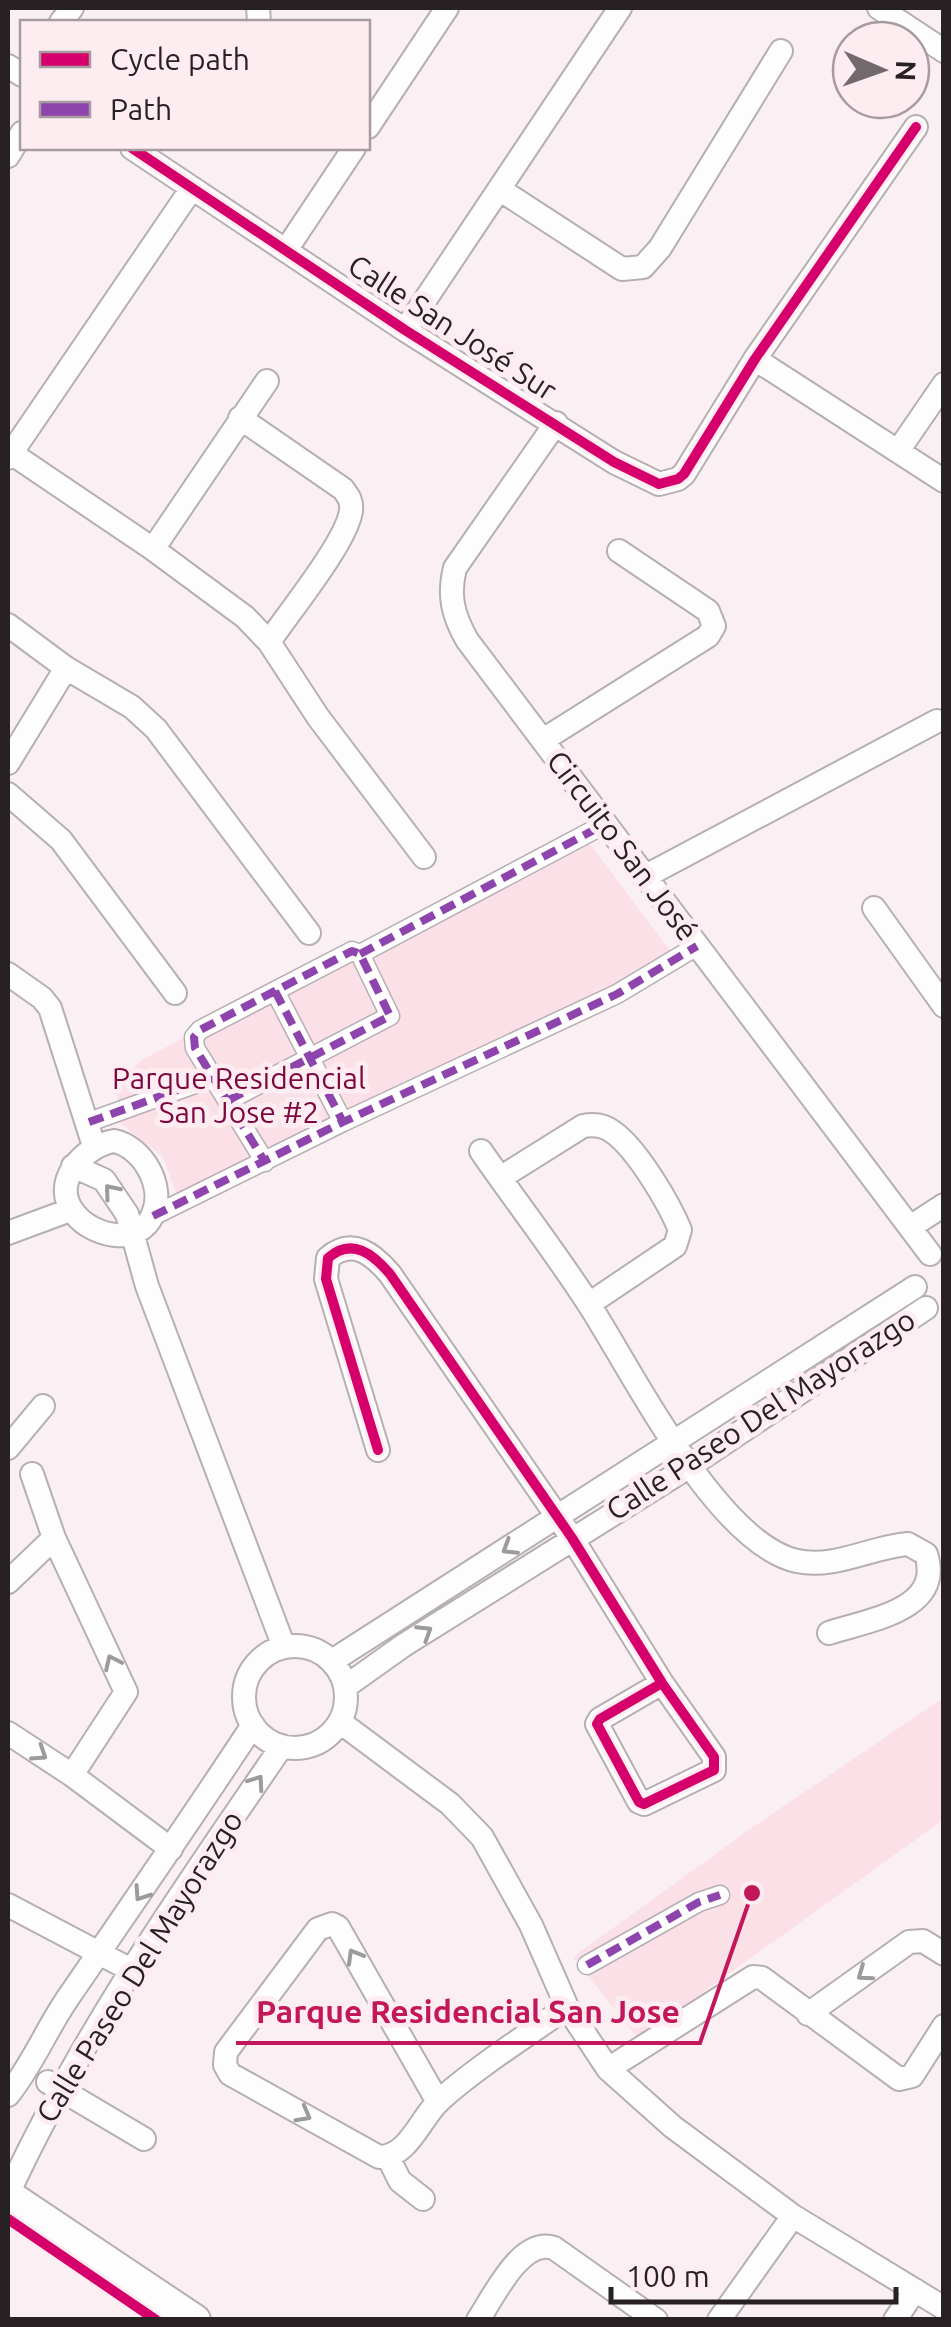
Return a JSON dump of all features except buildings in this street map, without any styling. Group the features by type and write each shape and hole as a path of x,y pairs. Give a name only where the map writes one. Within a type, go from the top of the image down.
{"main road":[{"path":"8,2194 195,2320"}],"street":[{"path":"371,113 447,8"},
{"path":"405,330 620,8"},
{"path":"878,8 944,51"},
{"path":"499,189 622,269 643,267 660,248 781,51"},
{"path":"916,127 756,359 944,481"},
{"name":"Calle San José Sur","path":"135,150 405,330 650,482 669,483 688,468 756,359"},
{"path":"286,250 353,150"},
{"path":"192,188 9,456 153,549 245,617 269,642 318,717 424,857"},
{"path":"153,549 267,381"},
{"path":"898,451 944,384"},
{"path":"240,418 350,498 348,522 269,642"},
{"name":"Circuito San José","path":"556,424 463,553 451,585 455,619 466,640 910,1228 936,1252"},
{"path":"543,740 708,636 714,626 708,611 618,550"},
{"path":"8,626 66,668 132,707 156,729 309,933"},
{"path":"8,762 66,668"},
{"path":"644,877 937,721"},
{"path":"8,794 62,840 175,993"},
{"path":"360,954 605,824"},
{"path":"874,908 944,1006"},
{"path":"152,1216 156,1198 149,1168 125,1143 114,1141 94,1146 73,1166 68,1182 70,1210 99,1233 116,1236 134,1232 152,1216 617,994 697,946"},
{"path":"229,1100 390,1016 360,954 352,951 200,1030 194,1037 195,1048 265,1162"},
{"path":"8,974 50,1008 94,1146"},
{"path":"275,991 343,1122"},
{"path":"89,1122 214,1077"},
{"path":"500,1178 583,1126 598,1125 618,1135 665,1197 680,1230 675,1246 589,1304"},
{"path":"481,1151 589,1304 682,1454 738,1524 774,1554 799,1562 823,1562 908,1544 926,1554 930,1577 919,1598 904,1608 829,1633"},
{"path":"73,1166 104,1180 120,1199 134,1232 153,1303 284,1647"},
{"path":"910,1228 944,1205"},
{"path":"8,1233 70,1210"},
{"path":"378,1450 326,1279 328,1258 352,1246 376,1258 390,1274 565,1528 662,1683 714,1757 716,1767 644,1804 639,1802 598,1724 600,1719 662,1683"},
{"path":"928,1303 918,1267 936,1252"},
{"name":"Calle Paseo Del Mayorazgo","path":"332,1661 565,1528 928,1303"},
{"path":"8,1448 44,1406"},
{"path":"32,1474 54,1538 126,1692 72,1775"},
{"name":"Calle Paseo Del Mayorazgo","path":"345,1687 565,1528"},
{"path":"8,1582 54,1538"},
{"path":"284,1647 314,1650 332,1661 345,1687 340,1722 314,1744 298,1748 270,1742 253,1725 246,1710 244,1694 256,1664 284,1647"},
{"path":"340,1722 425,1784 482,1837 530,1925 567,2006 608,2069 673,2128 793,2216 944,2308"},
{"name":"Calle Paseo Del Mayorazgo","path":"8,2096 28,2070 70,1994 101,1954 253,1725"},
{"path":"8,1733 171,1849"},
{"name":"Calle Paseo Del Mayorazgo","path":"8,2194 58,2089 192,1876 282,1746"},
{"path":"587,1966 699,1902 720,1895"},
{"path":"8,1905 133,1971"},
{"path":"438,2102 338,1927 322,1925 226,2052 224,2065 230,2074 379,2157 388,2157 401,2149 438,2102 567,2006"},
{"path":"808,2014 909,1942 922,1941 944,1954"},
{"path":"608,2069 748,1978 762,1978 899,2078 912,2076 944,2026"},
{"path":"28,2070 144,2140"},
{"path":"388,2157 400,2181 423,2198"},
{"path":"719,2320 793,2216"},
{"path":"478,2320 520,2258 529,2249 545,2245 656,2320"},
{"path":"895,2320 915,2290"}],"green space":[{"name":"Parque Residencial San Jose #2","path":"582,833 674,956 183,1213 163,1157 119,1122 116,1085 143,1059"},
{"path":"943,1698 943,1820 638,2039 573,1957 750,1829"}],"marked path":[{"path":"360,954 605,824"},
{"path":"153,1216 617,994 697,946"},
{"path":"229,1100 390,1016 360,954 352,951 200,1030 194,1037 195,1048 265,1162"},
{"path":"275,991 343,1122"},
{"path":"89,1122 214,1077"},
{"path":"587,1965 699,1902 720,1895"}],"cycle path":[{"path":"135,150 405,330 614,462 659,484 684,474 755,359 916,127"},
{"path":"378,1450 326,1279 328,1258 345,1249 362,1251 390,1274 572,1538 662,1683 714,1757 714,1770 644,1804 639,1802 597,1724 662,1683"},
{"path":"8,2219 156,2320"}],"place":[{"name":"Parque Residencial San Jose","path":"752,1893"}]}
